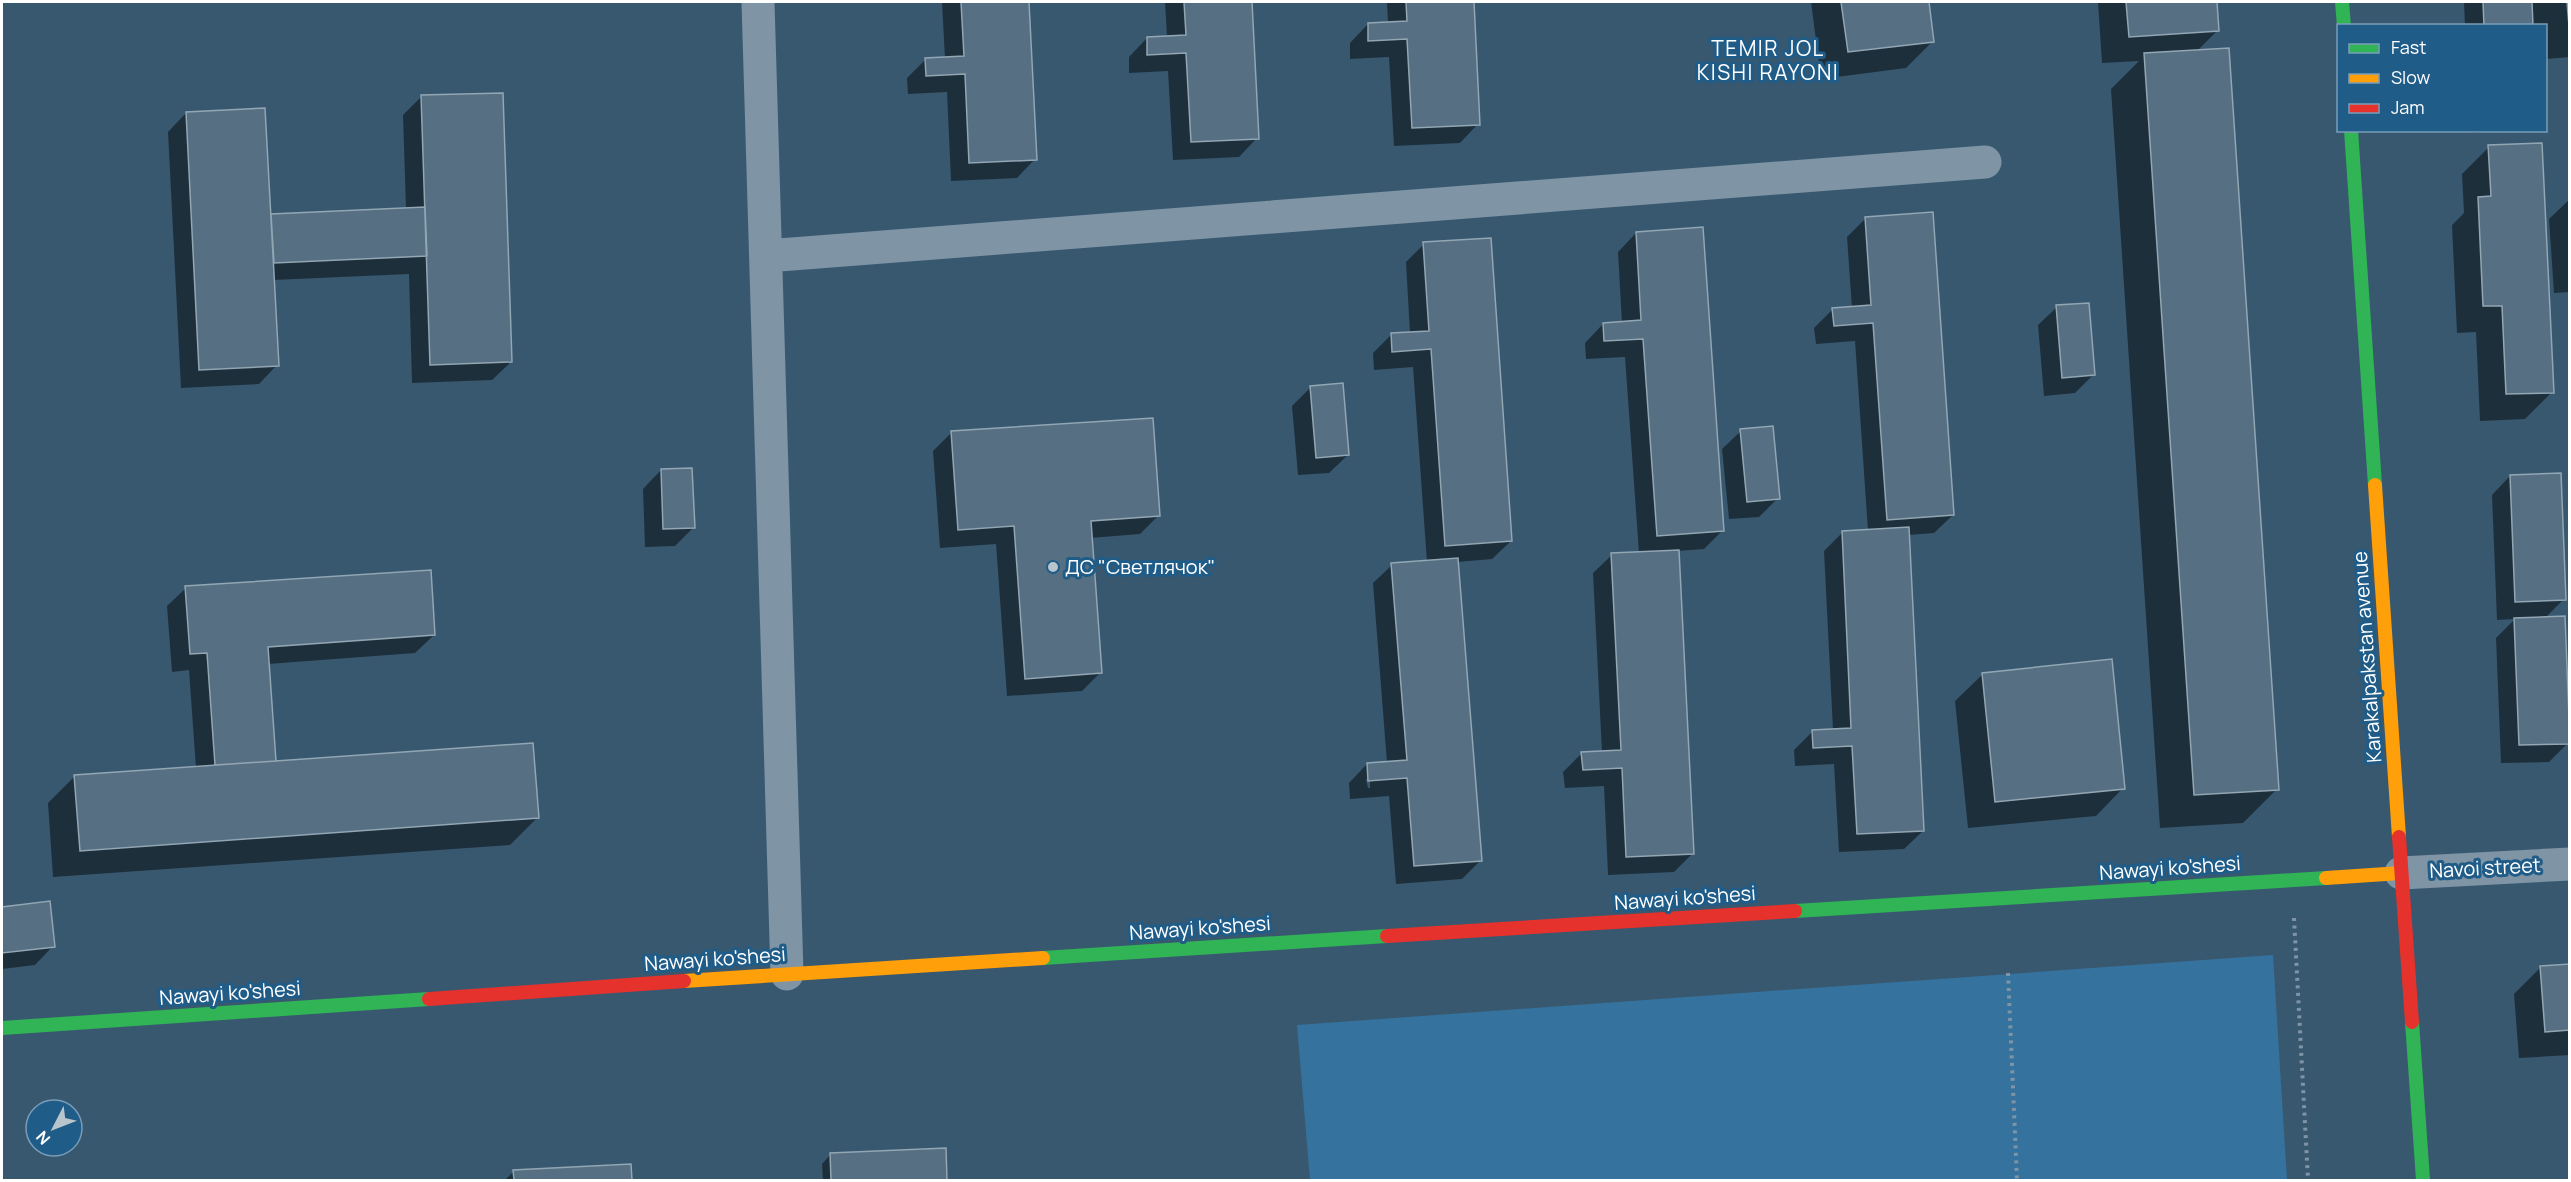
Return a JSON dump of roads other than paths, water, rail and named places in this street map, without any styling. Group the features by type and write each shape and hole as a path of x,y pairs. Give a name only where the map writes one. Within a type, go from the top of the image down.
{"street":[{"path":"758,2 788,974"},
{"path":"2342,2 2344,24"},
{"name":"Karakalpakstan avenue","path":"2351,132 2423,1180"},
{"path":"766,256 1985,162"},
{"name":"Navoi street","path":"2401,873 2570,864"},
{"name":"Nawayi ko'shesi","path":"2,1028 788,974 2401,873"}],"place":[{"name":"ДС \"Светлячок\"","path":"1053,567"}],"district":[{"name":"TEMIR JOL KISHI RAYONI","path":"1768,61"}]}
